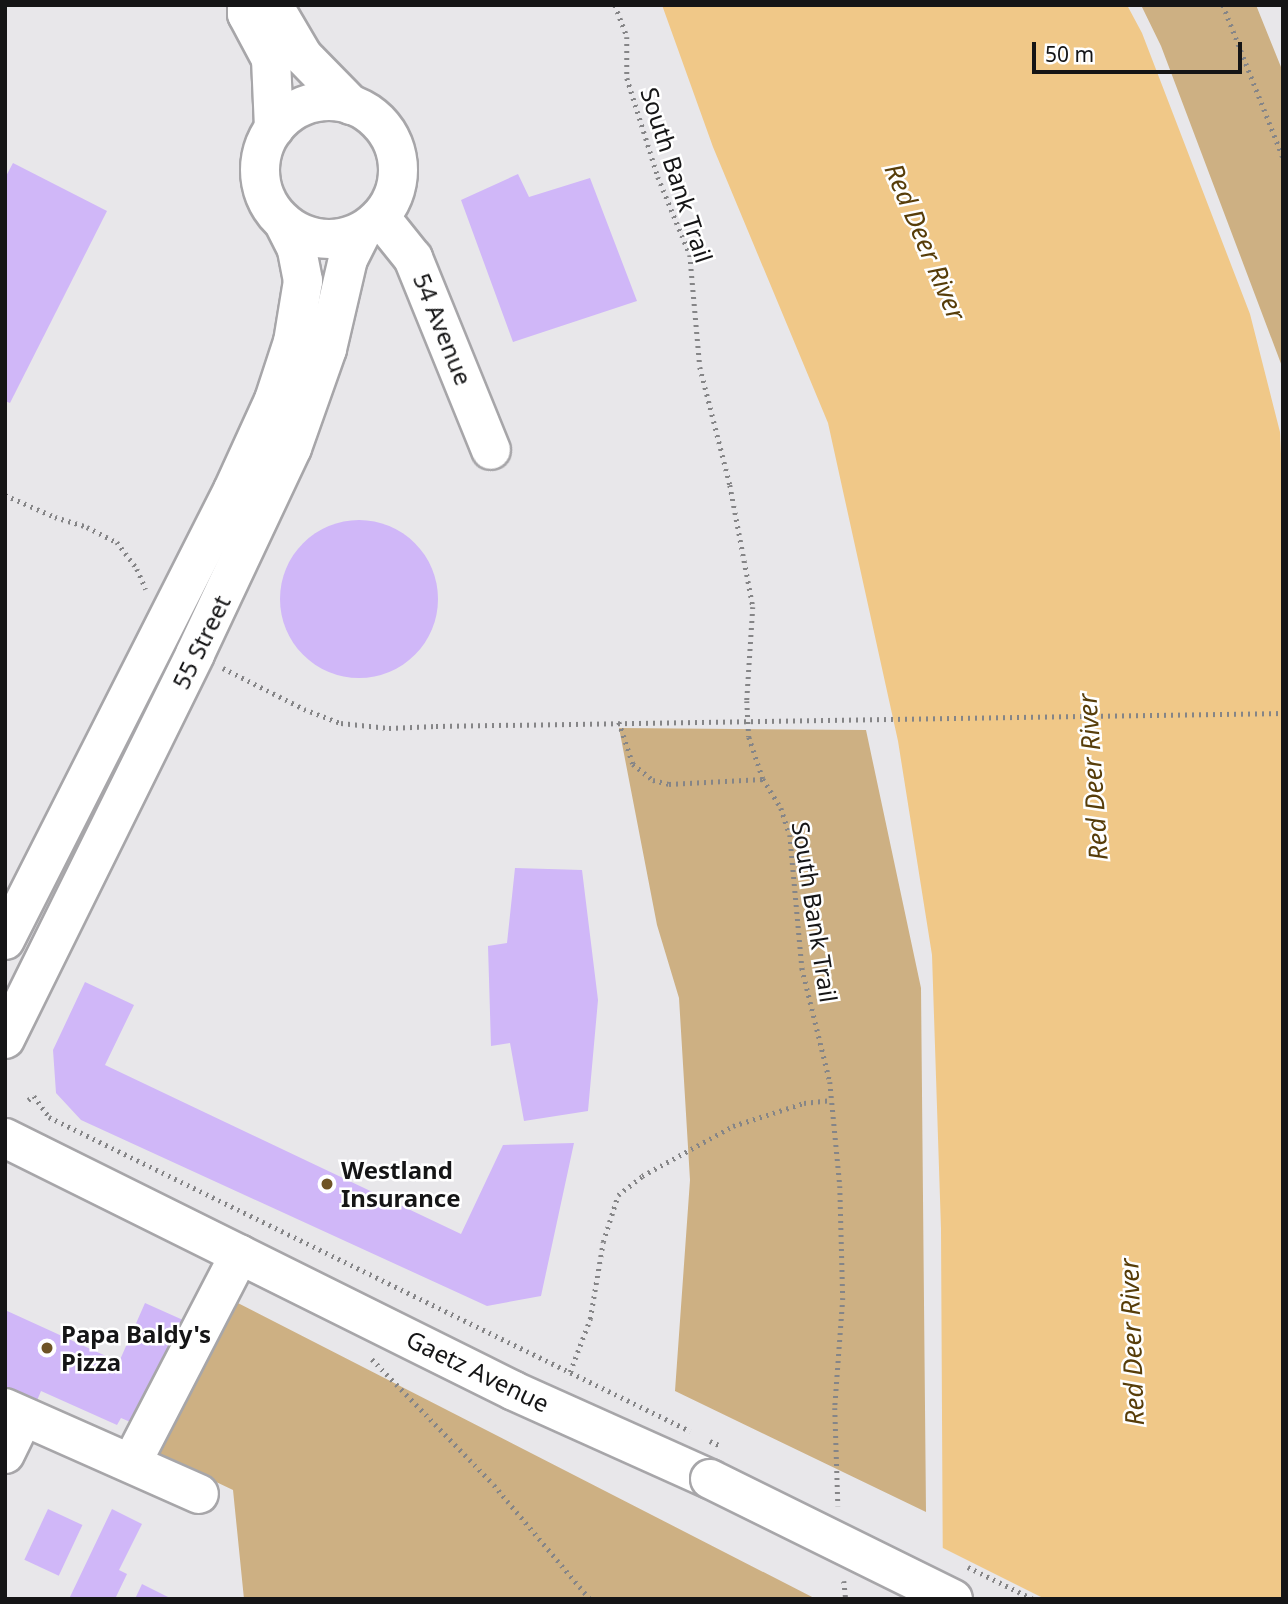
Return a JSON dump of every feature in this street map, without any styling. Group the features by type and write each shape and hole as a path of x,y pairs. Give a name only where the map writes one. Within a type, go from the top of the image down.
{"street":[{"path":"247,5 247,14 271,60 274,129"},
{"path":"273,5 303,56 351,105 376,120 390,136 397,157 398,178 392,199 371,224 342,238 322,239 302,234 285,223 271,207 262,188 260,168 264,148 274,129 289,114 309,104 330,101 351,105"},
{"name":"55 Street","path":"5,940 221,514 274,400 293,341 303,281 297,249 285,223"},
{"name":"54 Avenue","path":"371,224 413,258 491,450"},
{"name":"55 Street","path":"5,1039 195,654 292,448 327,349 348,259 371,224"},
{"name":"Gaetz Avenue","path":"5,1138 514,1391 710,1479 953,1599"},
{"path":"132,1462 240,1254"},
{"path":"5,1454 14,1412 132,1462 199,1494"}],"path":[{"name":"South Bank Trail","path":"615,5 627,37 627,78 658,177 690,255 700,367 730,485 753,607 747,719 752,751 762,779 781,808 790,835 802,968 824,1050 832,1100 840,1185 843,1298 835,1408 838,1514"},
{"path":"1223,5 1283,157"},
{"path":"5,495 55,517 87,527 117,542 137,569 146,592"},
{"path":"211,662 304,709 341,723 389,728 618,722 1283,713"},
{"path":"618,722 633,764 653,780 669,784 762,779"},
{"path":"28,1100 34,1096 49,1117 710,1441"},
{"path":"570,1372 590,1319 603,1242 618,1195 642,1176 733,1126 804,1103 832,1100"},
{"path":"367,1353 494,1485 590,1599"}],"shaded area":[{"path":"1141,5 1256,5 1283,72 1283,369 1161,46"},
{"path":"619,728 866,730 921,988 926,1512 675,1391 690,1180 679,998 657,925"},
{"path":"230,1299 816,1599 244,1599 233,1490 151,1451"}],"water":[{"name":"Red Deer River","path":"662,5 1127,5 1142,33 1250,314 1280,432 1283,498 1283,1599 943,1599 941,1229 932,955 898,741 828,423 713,147"}],"pier":[{"path":"939,1546 1045,1599 940,1599"}],"building":[{"path":"13,163 107,211 10,403 5,401 5,178"},
{"path":"518,174 529,197 590,178 637,301 513,342 461,200"},
{"path":"359,520 389,526 415,543 432,569 438,599 432,629 415,655 389,672 359,678 329,672 303,655 286,629 280,599 286,569 303,543 329,526"},
{"path":"515,868 582,870 598,1000 588,1111 524,1121 510,1043 491,1046 488,946 507,943"},
{"path":"85,982 134,1005 105,1065 461,1234 503,1145 574,1143 541,1296 487,1306 81,1120 56,1093 53,1050"},
{"path":"145,1303 183,1320 135,1424 121,1418 117,1425 41,1391 36,1403 5,1389 5,1310 119,1362"},
{"path":"48,1509 82,1525 59,1576 24,1560"},
{"path":"112,1509 142,1524 119,1570 127,1574 115,1599 69,1599"},
{"path":"142,1584 172,1599 135,1599"}],"place":[{"name":"Westland Insurance","path":"327,1184"},
{"name":"Papa Baldy's Pizza","path":"47,1348"}]}
